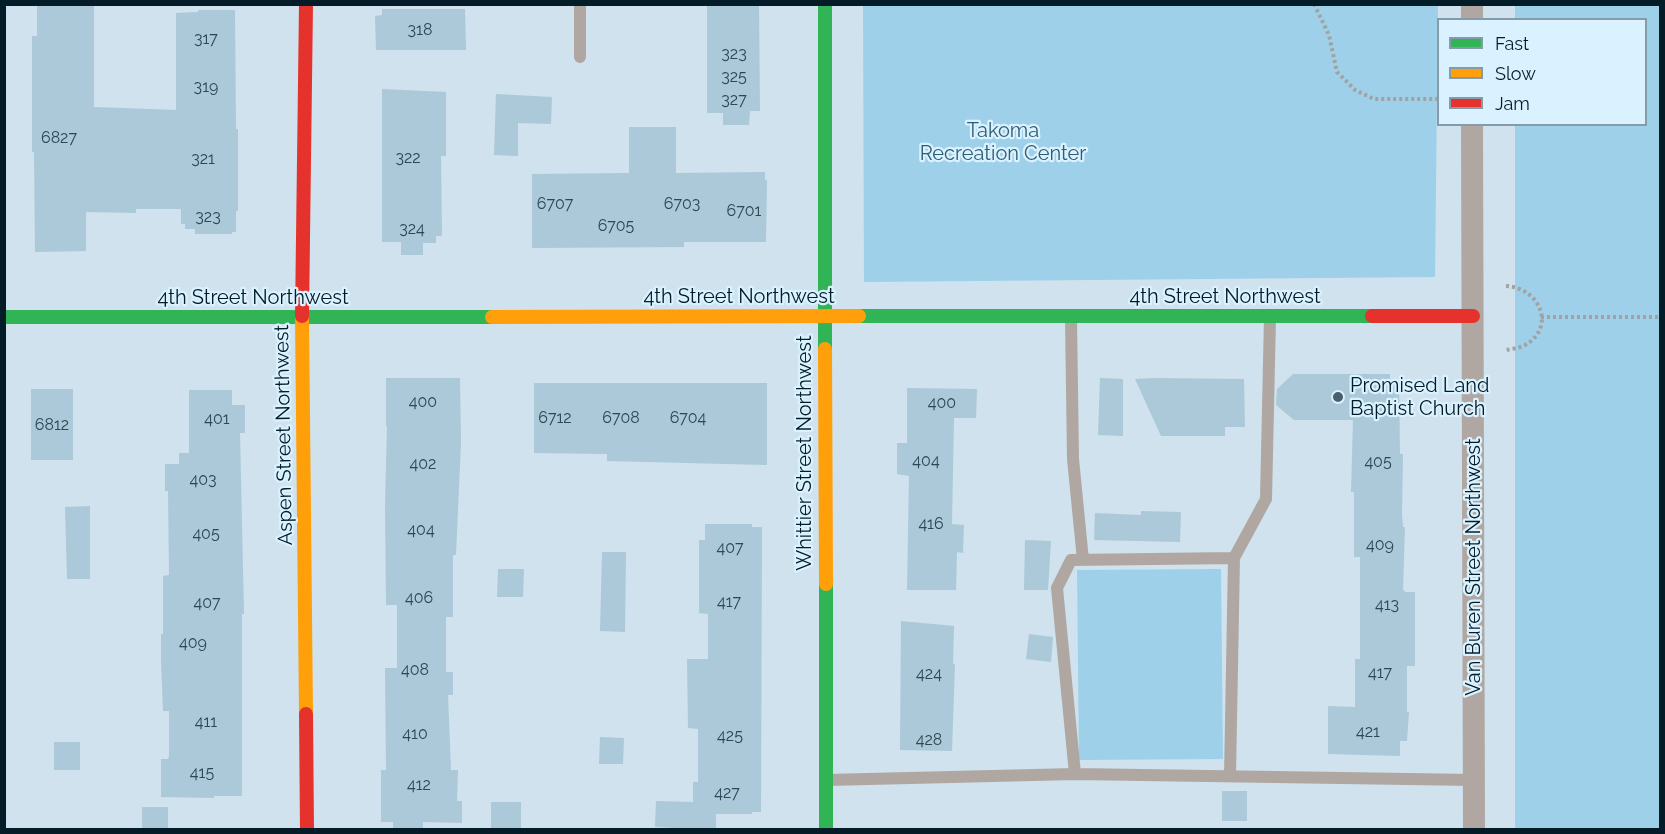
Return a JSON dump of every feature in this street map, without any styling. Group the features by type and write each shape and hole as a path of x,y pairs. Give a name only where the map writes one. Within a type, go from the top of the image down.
{"street":[{"name":"Aspen Street Northwest","path":"306,4 302,318 307,830"},
{"name":"Whittier Street Northwest","path":"825,4 825,830"},
{"name":"Van Buren Street Northwest","path":"1472,126 1474,830"},
{"name":"4th Street Northwest","path":"4,317 1473,316"}],"lane":[{"path":"580,4 580,57"},
{"path":"1071,316 1073,459 1083,560"},
{"path":"1230,776 1234,558 1266,499 1270,316"},
{"path":"1075,774 1057,588 1071,560 1234,558"},
{"path":"825,780 1075,774 1474,780"}],"path":[{"path":"1314,4 1329,35 1337,72 1355,90 1374,99 1437,99"},
{"path":"1506,286 1524,289 1531,294 1537,301 1541,317 1539,331 1531,341 1519,348 1506,350"},
{"path":"1541,317 1660,317"}],"green space":[{"name":"Takoma Recreation Center","path":"863,5 1438,5 1435,277 864,282"},
{"path":"1515,5 1660,5 1660,829 1515,829 1515,126 1647,126 1647,18 1515,18"},
{"path":"1221,569 1223,759 1079,760 1077,570"}],"building":[{"path":"37,4 94,4 94,107 176,110 176,13 198,12 198,10 235,10 236,129 238,129 236,232 232,234 195,234 195,229 185,229 185,224 181,224 181,209 136,209 136,213 86,212 86,251 35,252 32,36 37,36"},
{"path":"707,4 759,4 760,111 750,111 749,125 723,125 723,113 707,113"},
{"path":"382,9 465,9 466,50 376,50 375,16 382,15"},
{"path":"382,89 446,92 446,156 441,156 442,236 436,236 436,243 423,243 423,255 401,255 401,242 382,242"},
{"path":"496,94 552,97 551,124 518,123 518,156 494,155"},
{"path":"629,127 676,127 676,173 765,172 765,180 767,180 766,242 684,242 684,247 532,248 532,174 629,173"},
{"path":"1293,374 1390,374 1390,381 1399,381 1400,454 1403,454 1402,515 1403,527 1405,527 1403,589 1405,592 1415,592 1415,666 1407,666 1407,712 1409,712 1407,741 1400,741 1400,756 1328,754 1328,706 1355,707 1355,659 1360,659 1360,557 1354,557 1354,492 1351,492 1353,420 1294,420 1276,405 1277,389"},
{"path":"386,378 460,378 461,442 456,555 453,555 453,617 446,617 446,672 453,672 453,695 448,695 451,770 458,770 457,801 462,801 462,823 423,822 423,828 393,828 393,822 381,822 381,770 386,770 385,668 397,668 397,605 386,605"},
{"path":"1100,378 1123,379 1123,436 1098,435"},
{"path":"1135,379 1244,379 1245,427 1225,427 1225,436 1161,436"},
{"path":"534,383 767,383 767,465 607,461 607,454 534,453"},
{"path":"907,388 977,389 976,418 954,418 952,524 964,525 963,553 957,552 956,590 907,590 909,476 897,474 897,443 907,443"},
{"path":"31,389 73,389 73,460 31,460"},
{"path":"189,390 232,390 232,405 245,405 245,433 240,433 244,614 242,614 242,796 161,797 161,759 168,759 169,756 169,711 163,711 161,661 163,576 169,575 168,491 165,491 165,464 179,464 179,453 189,453"},
{"path":"90,506 90,579 67,579 65,507"},
{"path":"1141,511 1181,512 1180,542 1094,540 1095,513 1141,515"},
{"path":"705,524 752,524 752,527 762,527 761,812 716,814 716,830 655,827 656,801 693,802 693,782 698,782 698,729 688,728 687,659 708,659 708,614 699,613 699,540 705,540"},
{"path":"1025,540 1051,541 1048,590 1024,590"},
{"path":"602,552 626,552 625,632 600,631"},
{"path":"498,569 524,569 523,597 497,597"},
{"path":"901,621 954,626 952,751 900,750"},
{"path":"1029,634 1053,637 1051,662 1026,659"},
{"path":"600,737 624,738 623,764 599,764"},
{"path":"54,742 80,742 80,770 54,770"},
{"path":"1222,791 1247,791 1247,821 1222,821"},
{"path":"491,802 521,802 521,830 491,830"},
{"path":"142,807 168,807 168,830 142,830"}],"traffic: fast":[{"path":"825,4 825,349"},
{"path":"859,316 1372,316"},
{"path":"4,317 492,317"},
{"path":"826,584 826,830"}],"traffic: slow":[{"path":"302,316 306,714"},
{"path":"492,317 859,316"},
{"path":"825,349 826,584"}],"traffic: jam":[{"path":"302,316 306,4"},
{"path":"1372,316 1473,316"},
{"path":"306,714 307,830"}],"place":[{"name":"Promised Land Baptist Church","path":"1338,397"}]}
